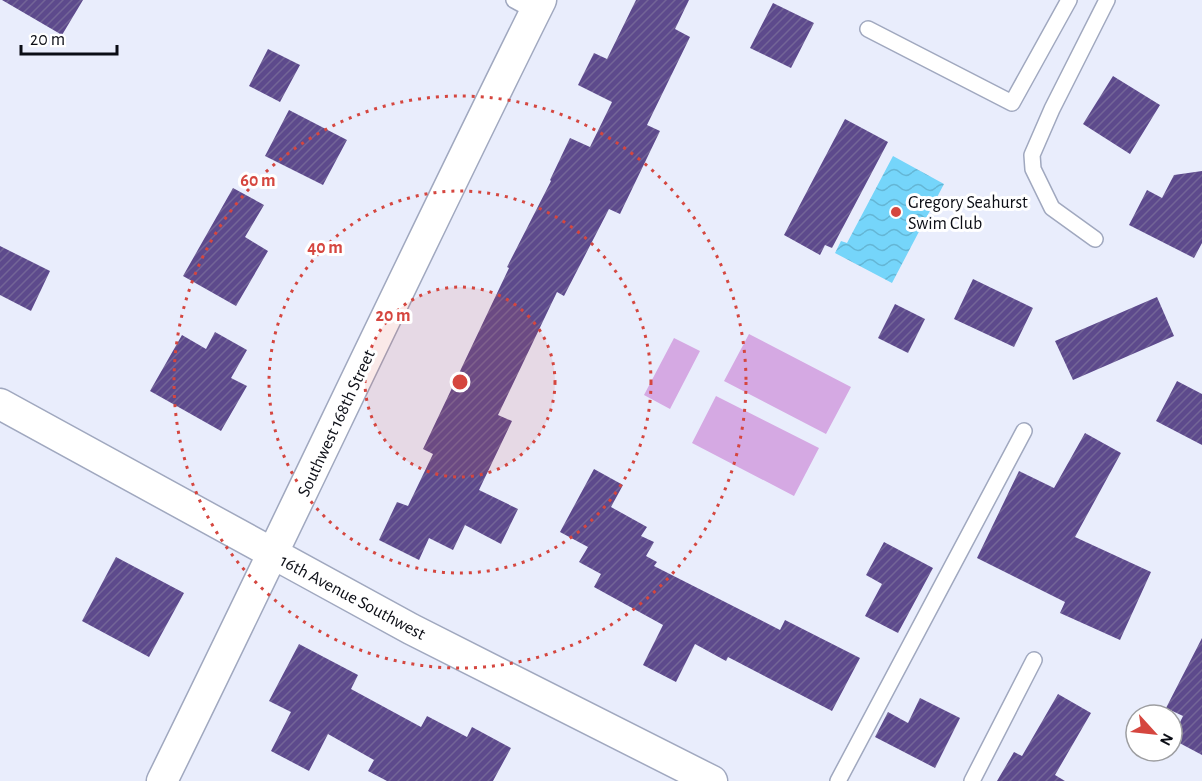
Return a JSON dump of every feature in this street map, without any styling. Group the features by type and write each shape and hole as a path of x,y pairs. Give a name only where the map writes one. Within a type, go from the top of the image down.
{"street":[{"name":"Southwest 168th Street","path":"162,781 274,555 472,138 530,4"},
{"name":"16th Avenue Southwest","path":"0,404 411,629 712,781"}],"lane":[{"path":"868,29 1012,103 1069,0"},
{"path":"1095,239 1052,208 1033,169 1032,155 1052,109 1107,0"},
{"path":"838,781 1024,431"},
{"path":"972,781 1034,660"}],"shaded area":[{"path":"749,334 851,387 826,434 724,381"},
{"path":"674,338 700,351 670,409 644,395"},
{"path":"716,396 819,448 794,496 692,443"}],"water":[{"name":"Gregory Seahurst Swim Club","path":"893,156 944,184 892,283 835,253 841,241 847,243"}],"building":[{"path":"2,0 83,0 62,35"},
{"path":"636,0 689,0 675,29 690,37 647,125 660,131 620,214 609,209 564,296 557,292 498,415 512,421 479,490 518,509 501,544 465,525 453,550 429,538 419,560 379,540 397,502 408,506 433,454 423,449 509,268 507,267 570,138 590,147 612,102 578,85 594,53 607,59"},
{"path":"773,3 814,23 791,68 750,48"},
{"path":"268,49 300,65 280,102 249,86"},
{"path":"1113,76 1160,105 1130,154 1083,124"},
{"path":"289,110 347,140 323,185 265,156"},
{"path":"845,119 888,142 832,248 825,245 820,255 784,235"},
{"path":"1202,171 1202,243 1194,258 1129,225 1147,190 1162,198 1174,175"},
{"path":"233,188 264,205 245,237 268,251 236,306 183,276"},
{"path":"0,246 50,271 31,311 0,295"},
{"path":"973,279 1033,308 1014,347 954,319"},
{"path":"1157,297 1174,336 1073,380 1055,341"},
{"path":"895,304 925,319 908,353 878,338"},
{"path":"215,332 247,350 231,378 247,386 221,431 150,391 182,335 206,349"},
{"path":"1177,381 1202,394 1202,445 1156,421"},
{"path":"1085,433 1121,453 1075,537 1151,572 1120,640 1060,613 1065,602 977,558 1019,471 1054,488"},
{"path":"594,469 623,485 611,507 647,527 641,536 654,542 646,556 657,562 654,566 780,630 785,620 860,658 832,711 728,657 726,661 695,644 676,682 643,665 663,625 594,587 601,574 579,562 588,547 560,532"},
{"path":"884,542 933,568 898,633 865,616 882,584 866,575"},
{"path":"116,557 184,593 149,657 82,621"},
{"path":"1202,638 1202,755 1184,745 1184,703 1169,703"},
{"path":"299,644 358,675 351,689 421,727 427,716 467,737 472,727 511,748 493,781 387,781 368,771 374,760 328,734 309,771 271,751 291,712 269,701"},
{"path":"1058,694 1091,713 1055,775 1065,781 997,781 1014,752 1022,756"},
{"path":"920,698 960,718 935,768 875,737 888,712 908,723"}],"place":[{"name":"Gregory Seahurst Swim Club","path":"896,212"}]}
